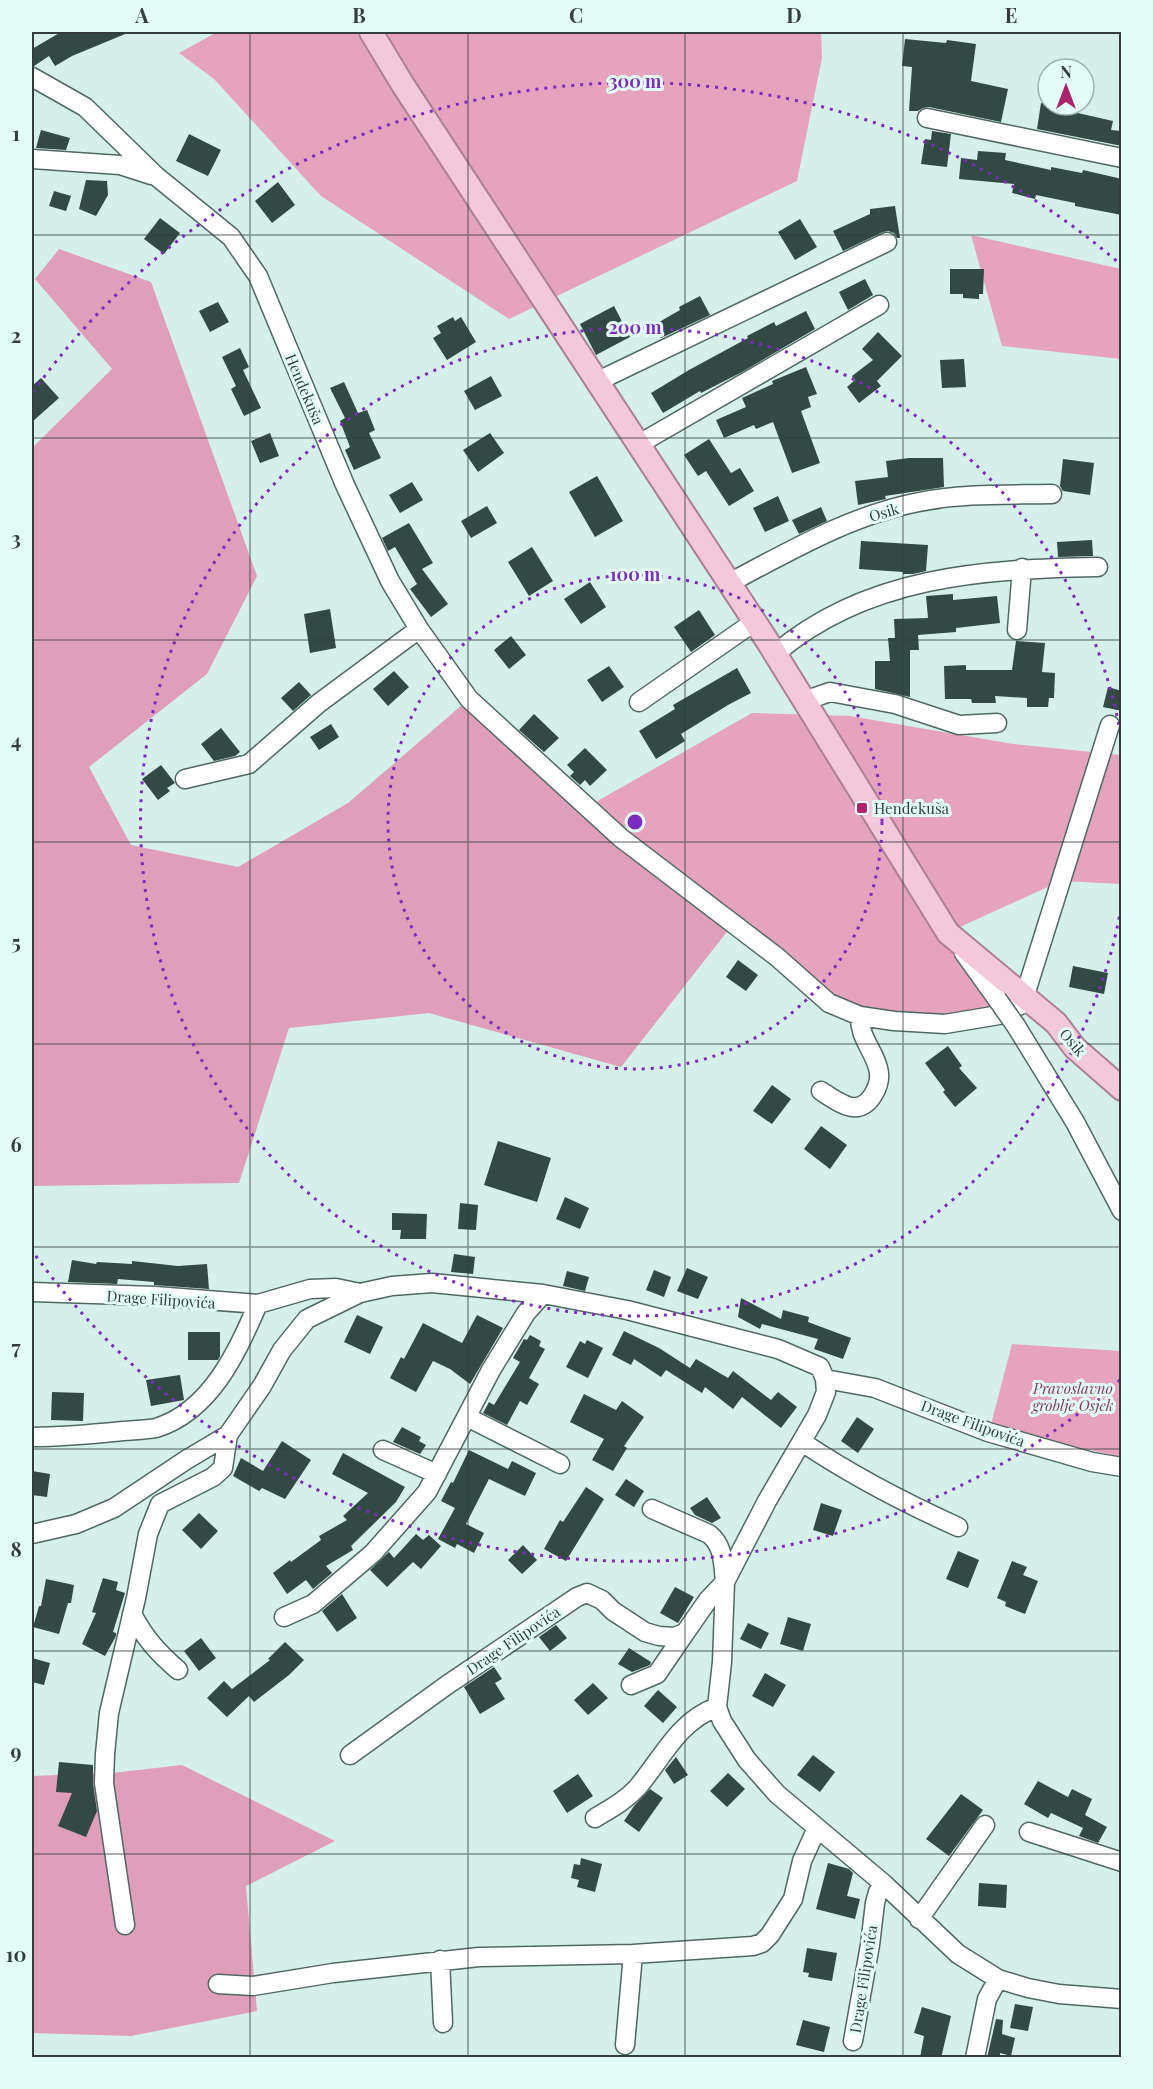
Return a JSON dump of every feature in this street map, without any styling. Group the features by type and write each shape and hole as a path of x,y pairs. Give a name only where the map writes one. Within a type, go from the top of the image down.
{"main road":[{"name":"Osik","path":"371,32 403,85 775,654 948,933 1056,1023 1075,1048 1122,1089"}],"street":[{"name":"Hendekuša","path":"32,77 85,107 156,176 231,237 258,276 345,485 390,581 419,630 469,699 621,838 777,957 829,1003 860,1016 945,1024 999,1014 1028,998"},
{"path":"927,118 1122,158"},
{"name":"Hendekuša","path":"32,159 120,165 156,176"},
{"path":"598,381 887,242"},
{"path":"639,444 879,305"},
{"name":"Osik","path":"729,583 813,539 863,517 919,502 975,495 1052,494"},
{"path":"775,654 791,640 848,606 914,583 1022,568 1098,567"},
{"path":"1017,630 1022,568"},
{"path":"639,702 754,622"},
{"path":"185,779 249,764 319,703 419,630"},
{"path":"804,700 830,692 894,704 959,725 996,723"},
{"path":"1028,998 1110,725"},
{"path":"948,933 1016,1026 1074,1122 1122,1211"},
{"path":"821,1091 842,1104 855,1107 868,1103 877,1089 878,1068 863,1038 860,1016"},
{"name":"Drage Filipovića","path":"124,1925 104,1784 109,1713 148,1534 160,1504 213,1477 223,1468 228,1436 262,1386 282,1350 308,1319 360,1293 392,1286 432,1283 543,1294 627,1310 778,1349 820,1367 825,1379 875,1388 988,1432 1122,1467"},
{"name":"Drage Filipovića","path":"32,1292 155,1296 258,1304 310,1289 336,1288 360,1293"},
{"path":"284,1617 313,1604 373,1552 427,1492 491,1370 526,1313 543,1294"},
{"path":"32,1437 60,1437 155,1428 178,1417 196,1405 223,1375 258,1304"},
{"path":"631,1685 657,1674 708,1600 725,1582 766,1501 817,1415 826,1392 825,1379"},
{"path":"467,1417 560,1464"},
{"name":"Drage Filipovića","path":"32,1537 76,1524 114,1508 186,1460 228,1436"},
{"path":"802,1442 909,1504 958,1527"},
{"path":"384,1450 437,1474"},
{"path":"652,1509 709,1534 717,1540 721,1548 725,1582 723,1650 717,1707 722,1721 747,1760 777,1794 884,1884 958,1954 998,1979 1059,1994 1122,1999"},
{"name":"Drage Filipovića","path":"350,1755 447,1685 577,1597 587,1593 602,1600 613,1611 645,1632 674,1637 685,1633"},
{"path":"132,1614 144,1636 178,1670"},
{"path":"596,1818 626,1799 637,1788 672,1740 708,1710 717,1707"},
{"path":"919,1919 985,1825"},
{"path":"218,1984 253,1986 333,1973 479,1957 633,1954 753,1946 762,1943 770,1935 793,1899 802,1860 817,1828"},
{"path":"1029,1832 1122,1862"},
{"name":"Drage Filipovića","path":"853,2041 875,1903 878,1892 884,1884"},
{"path":"625,2045 633,1954"},
{"path":"440,1960 443,2023"},
{"path":"975,2058 987,1999 998,1979"}],"green space":[{"path":"217,32 821,32 822,58 797,181 509,319 321,196 214,79 179,53"},
{"path":"971,235 1121,269 1121,359 1002,346"},
{"path":"752,713 850,716 1013,744 1121,755 1121,884 1061,881 949,932 999,1015 860,1016 587,807"},
{"name":"Pravoslavno groblje Osjek","path":"1012,1344 1121,1351 1121,1457 990,1428"}],"shaded area":[{"path":"59,249 151,282 257,576 207,674 89,767 131,845 238,867 348,803 469,699 733,924 621,1067 429,1013 289,1028 239,1183 32,1186 32,448 112,369 35,279"},
{"path":"182,1765 335,1841 246,1886 257,2011 131,2036 32,2033 32,1776 112,1773"}],"building":[{"path":"61,32 130,32 72,56 55,66 49,56 32,66 32,49"},
{"path":"905,39 946,43 947,40 976,44 971,81 1008,89 1001,122 929,107 909,111 912,67 902,66"},
{"path":"1039,117 1095,117 1113,121 1111,130 1122,131 1122,146 1037,129"},
{"path":"41,130 70,138 66,150 36,148"},
{"path":"932,131 951,134 947,167 921,164 925,139 931,140"},
{"path":"189,134 221,150 208,176 176,161"},
{"path":"978,151 1006,153 1005,160 1051,170 1051,167 1082,173 1083,170 1122,179 1122,215 1075,206 1075,203 1036,195 1035,199 1012,193 1014,184 959,179 961,158 977,160"},
{"path":"86,180 107,181 108,195 96,216 79,209"},
{"path":"278,182 295,205 272,223 255,201"},
{"path":"54,191 71,196 66,211 49,206"},
{"path":"895,206 900,238 897,238 894,233 883,232 843,251 833,231 870,214 870,209"},
{"path":"160,218 180,233 164,254 144,239"},
{"path":"800,219 817,247 795,260 778,232"},
{"path":"950,269 984,269 983,294 979,294 979,299 963,298 963,294 950,294"},
{"path":"865,279 873,295 848,310 839,292"},
{"path":"700,296 710,315 661,338 654,325 680,310 679,307"},
{"path":"218,302 229,322 210,332 199,311"},
{"path":"614,306 630,337 596,355 580,324"},
{"path":"806,311 815,329 742,372 701,393 700,391 663,413 651,393 748,338 747,336 774,322 776,326"},
{"path":"453,317 455,321 461,317 476,342 447,360 433,338 441,333 437,326"},
{"path":"878,332 902,356 877,381 881,386 859,403 847,387 855,380 852,376 873,360 862,349"},
{"path":"240,348 249,367 243,370 261,408 244,416 231,389 236,386 222,357"},
{"path":"964,359 966,387 942,388 940,360"},
{"path":"806,367 817,394 808,397 811,407 801,411 820,463 792,473 773,422 756,429 754,425 724,438 716,420 746,407 742,398 773,384 772,381"},
{"path":"491,376 502,396 475,410 464,391"},
{"path":"41,378 59,398 32,422 32,386"},
{"path":"344,382 358,413 367,410 375,430 369,433 381,458 354,470 345,450 350,447 340,421 345,418 330,388"},
{"path":"270,433 279,456 260,463 251,441"},
{"path":"490,433 504,453 478,472 463,450"},
{"path":"709,439 731,473 740,468 754,491 729,506 706,471 698,476 684,455"},
{"path":"943,458 944,487 885,496 886,499 858,505 855,481 888,477 886,461"},
{"path":"1063,459 1094,463 1090,495 1063,491 1060,486"},
{"path":"597,476 623,521 595,537 569,492"},
{"path":"412,482 423,500 400,513 389,495"},
{"path":"778,496 789,521 765,532 753,508"},
{"path":"487,506 497,523 471,538 461,521"},
{"path":"821,507 827,521 799,534 792,520"},
{"path":"409,523 433,563 422,569 448,604 431,617 410,589 417,584 395,547 388,551 382,538"},
{"path":"1092,540 1093,556 1058,557 1057,542"},
{"path":"861,541 928,545 926,571 903,574 903,572 859,569"},
{"path":"532,547 553,581 529,596 508,562"},
{"path":"590,582 606,607 581,624 564,599"},
{"path":"953,594 953,600 997,596 1000,623 956,628 956,632 918,635 919,650 910,650 910,697 875,689 875,661 890,661 888,638 895,638 894,619 928,618 926,596"},
{"path":"330,609 336,648 310,653 304,614"},
{"path":"699,610 715,635 691,652 674,627"},
{"path":"511,636 526,655 509,669 494,650"},
{"path":"1016,641 1045,643 1042,672 1055,673 1054,698 1049,698 1048,707 1027,707 1027,698 995,696 996,703 972,703 971,699 945,699 944,666 966,665 966,670 1012,670"},
{"path":"609,666 624,687 602,702 587,680"},
{"path":"737,668 751,693 681,734 685,741 656,759 639,731 675,709 673,705"},
{"path":"394,671 409,687 388,706 373,689"},
{"path":"299,682 311,695 293,711 281,698"},
{"path":"1108,687 1122,691 1122,711 1103,707"},
{"path":"534,714 559,738 544,752 519,730"},
{"path":"331,724 339,737 319,750 310,737"},
{"path":"221,728 240,752 235,756 214,761 201,744"},
{"path":"585,748 607,770 590,786 585,780 580,785 570,776 574,772 567,765"},
{"path":"161,765 175,783 167,788 170,791 158,800 142,779"},
{"path":"738,960 758,975 746,991 726,977"},
{"path":"1073,966 1108,973 1104,994 1069,987"},
{"path":"948,1046 962,1066 959,1068 977,1088 955,1107 925,1063"},
{"path":"772,1085 791,1099 772,1124 753,1111"},
{"path":"821,1126 847,1145 830,1169 804,1149"},
{"path":"498,1141 551,1158 537,1202 484,1185"},
{"path":"565,1197 589,1208 580,1229 556,1219"},
{"path":"460,1203 478,1205 476,1230 458,1229"},
{"path":"392,1213 427,1214 426,1239 400,1239 401,1230 392,1230"},
{"path":"454,1254 475,1257 473,1274 451,1272"},
{"path":"72,1260 96,1264 97,1262 132,1264 132,1261 178,1266 207,1264 209,1289 154,1285 154,1282 118,1279 117,1284 68,1282"},
{"path":"687,1268 708,1277 698,1299 677,1291"},
{"path":"654,1270 671,1277 664,1297 646,1290"},
{"path":"567,1271 589,1277 585,1291 563,1286"},
{"path":"741,1298 781,1319 783,1310 809,1317 808,1322 851,1338 843,1359 814,1349 818,1339 762,1324 760,1329 738,1317"},
{"path":"357,1315 383,1327 370,1354 344,1342"},
{"path":"477,1315 503,1328 470,1384 450,1369 433,1361 416,1392 390,1378 401,1357 404,1359 423,1323 462,1343"},
{"path":"624,1331 659,1348 690,1368 696,1359 728,1378 733,1371 771,1400 778,1392 797,1407 781,1428 742,1397 733,1409 705,1387 702,1393 666,1370 661,1377 634,1359 631,1365 612,1355"},
{"path":"188,1332 220,1332 218,1360 188,1360"},
{"path":"530,1335 541,1341 539,1346 545,1349 529,1378 539,1384 527,1405 520,1401 507,1425 483,1413 489,1402 494,1405 520,1362 513,1358 524,1339 527,1340"},
{"path":"587,1340 603,1348 588,1378 566,1367 580,1341 585,1344"},
{"path":"180,1375 184,1400 151,1406 146,1380"},
{"path":"52,1392 84,1393 83,1421 51,1420"},
{"path":"584,1394 616,1410 622,1401 644,1417 624,1446 627,1448 613,1471 592,1460 604,1439 570,1422"},
{"path":"857,1417 874,1429 858,1453 841,1441"},
{"path":"402,1427 421,1437 419,1441 426,1445 420,1454 393,1442"},
{"path":"282,1441 311,1460 285,1499 262,1488 259,1491 233,1476 241,1458 263,1471"},
{"path":"469,1450 508,1469 512,1461 536,1473 525,1496 489,1479 466,1524 484,1533 474,1553 457,1544 455,1548 438,1539 455,1508 441,1501 451,1482 453,1483"},
{"path":"343,1453 405,1487 396,1502 351,1546 353,1550 326,1566 332,1573 313,1589 306,1580 287,1594 273,1573 321,1540 319,1536 347,1520 343,1516 368,1493 332,1474"},
{"path":"32,1471 50,1474 47,1497 32,1495"},
{"path":"626,1479 644,1491 634,1507 615,1495"},
{"path":"586,1487 604,1499 566,1561 544,1549 560,1520 563,1522"},
{"path":"707,1497 721,1518 712,1523 695,1515 690,1508"},
{"path":"821,1503 842,1510 833,1536 813,1530"},
{"path":"199,1513 218,1531 201,1549 182,1530"},
{"path":"416,1534 423,1540 429,1535 441,1546 421,1569 413,1562 387,1587 370,1570 389,1552 394,1558"},
{"path":"523,1545 537,1560 522,1574 508,1560"},
{"path":"958,1551 979,1560 968,1588 946,1579"},
{"path":"1012,1561 1027,1567 1023,1575 1038,1581 1025,1614 1005,1606 1006,1602 997,1598"},
{"path":"103,1578 118,1582 116,1590 125,1593 113,1632 116,1636 105,1656 82,1644 96,1613 92,1612"},
{"path":"46,1579 74,1585 71,1603 68,1603 59,1634 33,1627 39,1606 41,1606"},
{"path":"675,1587 694,1597 678,1623 660,1613"},
{"path":"342,1594 357,1618 337,1632 322,1611"},
{"path":"788,1617 811,1624 803,1651 780,1644"},
{"path":"748,1623 769,1633 761,1649 740,1639"},
{"path":"556,1625 567,1638 550,1651 539,1637"},
{"path":"201,1638 216,1658 199,1671 184,1651"},
{"path":"285,1642 304,1660 289,1675 254,1702 249,1696 227,1717 207,1698 224,1681 232,1689 270,1660 268,1659"},
{"path":"629,1648 651,1662 650,1665 632,1672 618,1664"},
{"path":"32,1658 50,1663 44,1685 32,1682"},
{"path":"494,1667 502,1679 495,1683 505,1699 480,1714 464,1687"},
{"path":"765,1673 786,1685 773,1707 752,1696"},
{"path":"593,1683 608,1698 588,1715 574,1700"},
{"path":"658,1690 677,1707 663,1723 644,1706"},
{"path":"813,1755 835,1772 820,1792 797,1775"},
{"path":"676,1757 688,1775 674,1784 665,1770"},
{"path":"59,1762 93,1765 97,1811 86,1837 58,1826 72,1793 56,1792"},
{"path":"728,1773 745,1789 727,1807 710,1791"},
{"path":"578,1774 593,1796 567,1813 553,1791"},
{"path":"1038,1781 1068,1797 1072,1789 1092,1799 1085,1815 1107,1827 1098,1843 1079,1836 1083,1828 1051,1813 1048,1818 1024,1804"},
{"path":"650,1789 663,1798 639,1832 624,1821"},
{"path":"961,1794 983,1810 949,1856 926,1839"},
{"path":"581,1858 602,1864 595,1892 577,1887 579,1880 571,1878 574,1864 580,1865"},
{"path":"828,1863 849,1869 853,1873 847,1896 860,1899 855,1919 816,1909"},
{"path":"979,1883 1007,1885 1006,1908 978,1906"},
{"path":"807,1948 837,1953 832,1981 808,1977 809,1973 803,1972"},
{"path":"1015,2004 1033,2007 1028,2031 1010,2028"},
{"path":"922,2007 951,2016 941,2058 920,2058 924,2036 914,2033"},
{"path":"996,2019 1003,2020 1002,2034 1015,2038 1011,2056 1000,2053 1000,2058 987,2058"},
{"path":"803,2020 830,2027 824,2052 796,2045"}],"place":[{"name":"Hendekuša","path":"862,808"}]}
